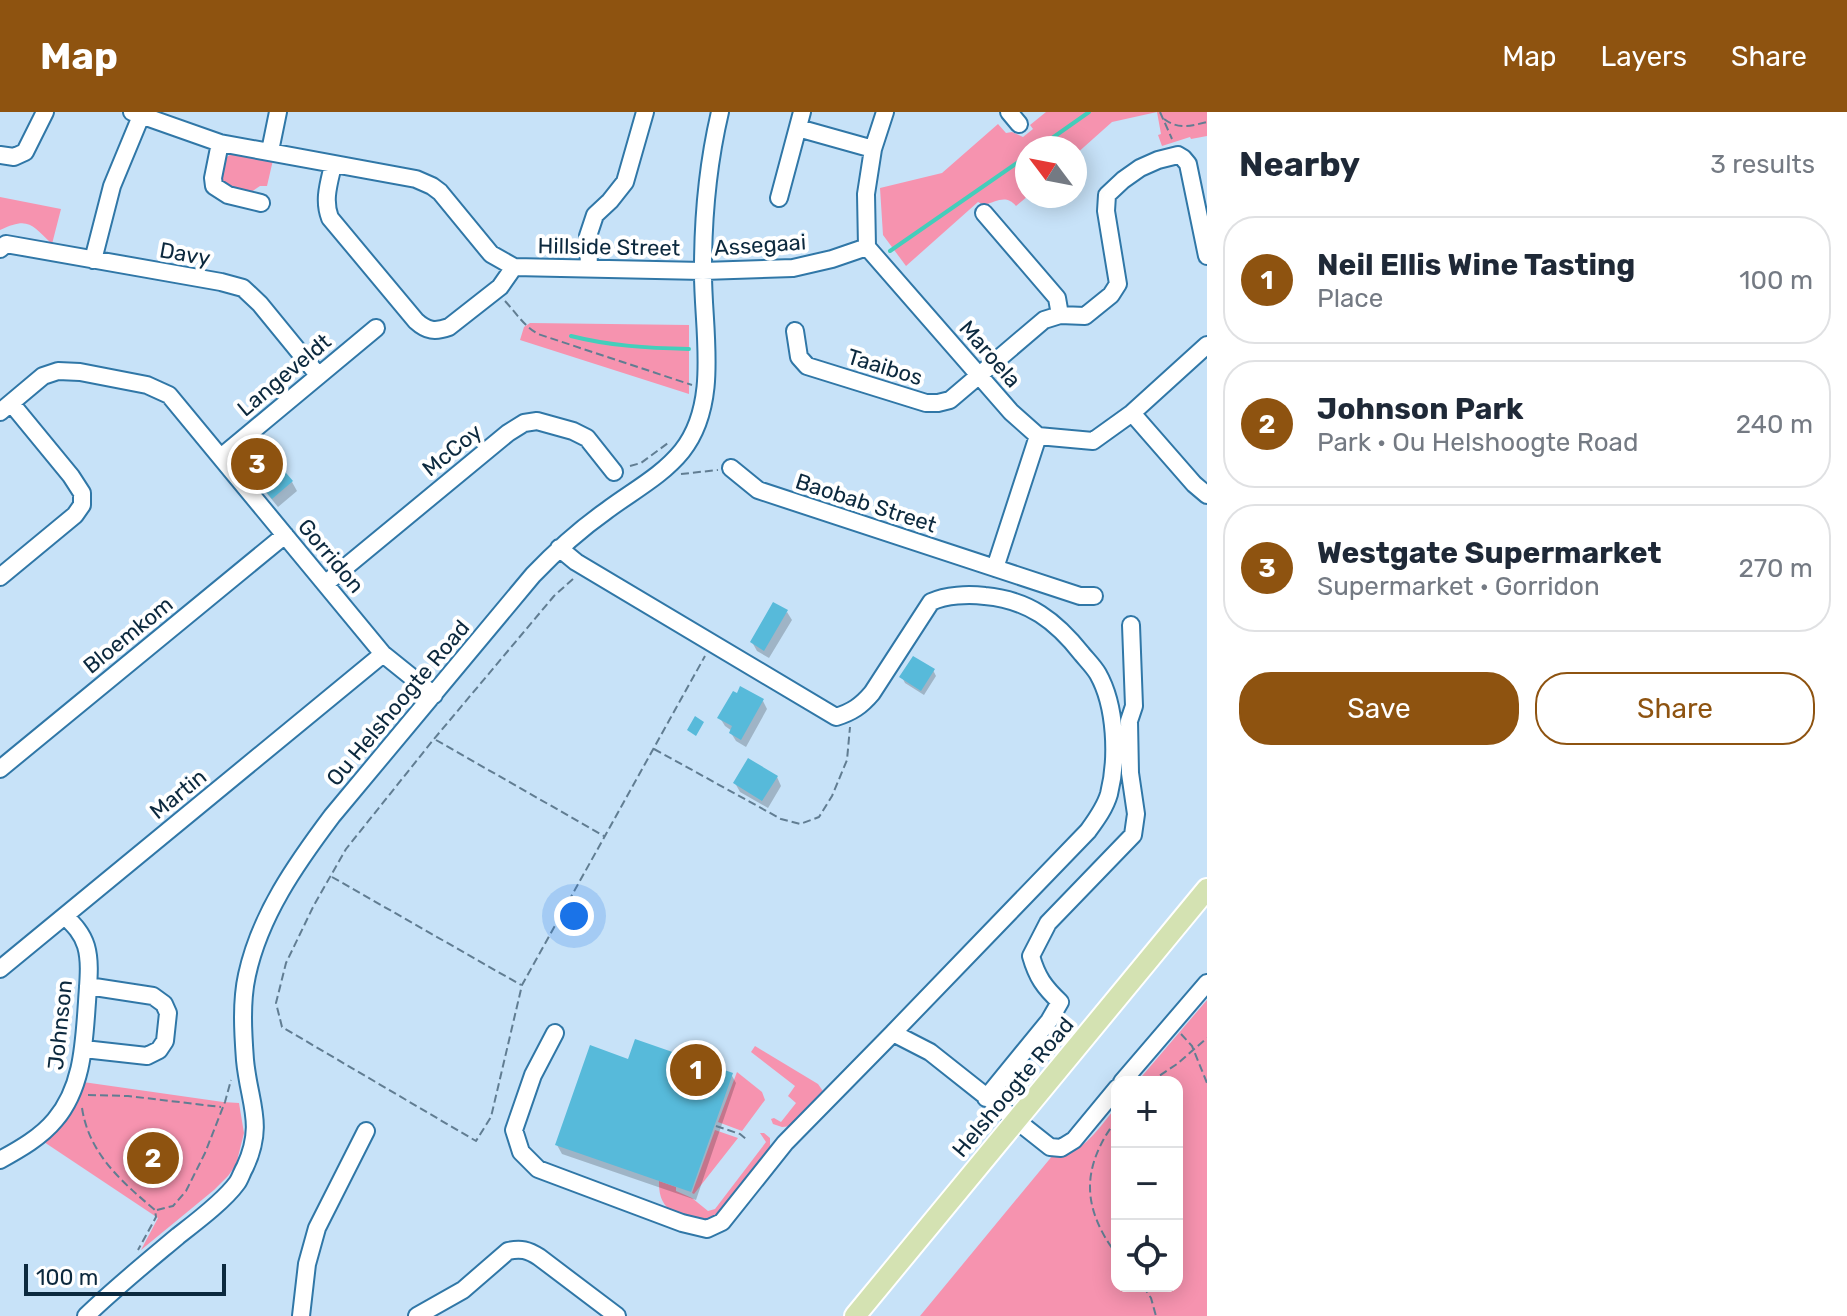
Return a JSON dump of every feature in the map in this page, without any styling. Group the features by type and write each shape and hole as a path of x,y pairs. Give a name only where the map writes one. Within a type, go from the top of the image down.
{"main road":[{"name":"Helshoogte Road","path":"855,1316 1207,889"}],"street":[{"path":"0,155 14,157 25,152 45,112"},
{"path":"270,151 278,112"},
{"path":"589,268 588,236 595,215 625,182 645,112"},
{"name":"Ou Helshoogte Road","path":"86,1316 143,1264 207,1213 237,1183 253,1149 255,1127 255,1111 245,1062 243,1004 247,976 269,910 303,856 332,816 533,575 559,548 666,468 695,432 701,416 706,381 703,271 706,192 720,112"},
{"path":"867,247 866,194 873,149 885,112"},
{"path":"93,260 112,186 137,114"},
{"name":"Hillside Street","path":"137,114 220,143 416,179 432,186 452,205 491,254 514,267 703,271"},
{"path":"779,198 800,120 873,149"},
{"path":"220,143 214,186 228,195 261,203"},
{"path":"980,375 1044,320 1060,315 1085,316 1111,295 1118,284 1106,211 1107,195 1140,168 1178,155 1188,164 1207,256"},
{"name":"Hillside Street","path":"333,165 326,194 330,218 424,328 440,330 449,327 496,290 514,267"},
{"path":"984,213 1057,298 1060,315"},
{"name":"Davy","path":"3,246 243,288 260,304 318,375"},
{"name":"Assegaai","path":"703,271 793,268 867,247"},
{"name":"Maroela","path":"867,247 1011,412 1038,436"},
{"name":"Langeveldt","path":"221,457 376,328"},
{"name":"Taaibos","path":"795,331 799,357 807,366 926,403 950,400 980,375"},
{"path":"995,568 1038,436 1093,441 1132,413 1207,345"},
{"name":"Gorridon","path":"6,408 43,376 58,371 80,372 147,385 169,395 383,654 434,695"},
{"path":"0,577 68,522 82,505 82,493 78,487 6,408"},
{"path":"1132,413 1207,495"},
{"name":"McCoy","path":"325,584 524,423 537,421 554,425 587,438 614,472"},
{"name":"Baobab Street","path":"731,468 758,490 1080,596 1094,596"},
{"name":"Bloemkom","path":"0,769 285,535"},
{"path":"555,1033 533,1075 514,1130 521,1152 538,1169 682,1223 707,1229 722,1222 785,1143 1088,831 1109,795 1115,756 1109,703 1097,673 1053,622 1025,606 978,595 940,598 931,602 872,693 861,706 836,717 576,562 559,548"},
{"path":"986,1098 1049,1021 1060,1002 1037,975 1031,956 1048,923 1133,835 1136,814 1130,773 1129,721 1134,706 1131,625"},
{"name":"Martin","path":"0,969 383,654"},
{"name":"Johnson","path":"0,1160 28,1144 56,1119 73,1090 84,1049 87,949 80,932 65,916"},
{"path":"1127,1076 1207,983"},
{"path":"84,1049 147,1056 153,1054 163,1044 168,1013 164,1004 153,996 88,986"},
{"path":"893,1033 930,1052 1050,1147 1061,1148 1074,1140 1111,1095"},
{"path":"301,1316 307,1264 317,1228 366,1131"},
{"path":"417,1316 463,1290 508,1251 516,1249 527,1250 539,1257 617,1316"}],"path":[{"path":"1160,112 1178,155"},
{"path":"1163,119 1173,126 1185,128 1207,122"},
{"path":"496,290 523,323 538,334 693,386"},
{"path":"614,472 641,463 675,438"},
{"path":"678,474 731,468"},
{"path":"593,572 575,578 554,596 346,849 286,963 276,1003 282,1027 476,1141 491,1117 522,985 711,644"},
{"path":"653,748 781,819 800,824 819,817 832,796 847,760 851,730 848,713"},
{"path":"434,739 605,837"},
{"path":"330,876 522,985"},
{"path":"1172,1024 1194,1050 1207,1083"},
{"path":"1160,1076 1207,1038"},
{"path":"155,1210 173,1206 186,1191 205,1153 231,1082"},
{"path":"81,1095 128,1096 222,1107"},
{"path":"81,1103 85,1124 98,1153 117,1177 155,1210 156,1217 137,1256"},
{"path":"716,1126 746,1139"},
{"path":"1111,1128 1097,1148 1091,1167 1095,1217 1111,1246"},
{"path":"1147,1292 1156,1316"}],"shaded area":[{"path":"1046,112 1157,112 1112,122 1087,144 1087,136 1024,136 1033,129 1030,125"},
{"path":"1157,112 1207,112 1207,136 1190,137 1162,146"},
{"path":"998,124 1006,133 1021,136 1015,136 1015,205 1008,200 984,205 978,202 906,266 883,235 880,188 942,173"},
{"path":"234,153 273,160 267,186 260,186 248,194 219,184 224,162"},
{"path":"0,197 61,209 52,244 24,223 0,230"},
{"path":"530,323 689,325 689,394 520,340 524,327"},
{"path":"1207,1000 1207,1316 920,1316 1053,1155 1082,1146 1111,1114 1111,1292 1183,1292 1183,1076 1142,1076"},
{"path":"755,1046 818,1084 825,1094 793,1126 782,1127 773,1124 771,1119 781,1122 796,1103 788,1096 795,1086 751,1052"},
{"path":"737,1072 762,1092 765,1100 742,1131 718,1122"},
{"path":"83,1082 239,1103 244,1133 236,1165 214,1190 141,1250 158,1218 44,1142 69,1116"},
{"path":"715,1130 738,1138 694,1194 692,1193"},
{"path":"760,1133 770,1138 770,1150 720,1216 705,1224 679,1215 666,1206 659,1181 676,1187 676,1191 692,1198 708,1211 715,1209 766,1142"}],"building":[{"path":"262,445 293,481 272,499 248,470 250,455"},
{"path":"773,602 788,610 764,651 750,642"},
{"path":"913,656 935,669 921,691 899,677"},
{"path":"740,686 764,699 741,740 729,733 732,726 717,718 733,691 737,693"},
{"path":"695,716 704,722 696,736 687,730"},
{"path":"748,758 778,776 762,801 733,783"},
{"path":"635,1039 733,1073 691,1192 555,1145 590,1045 628,1059"}],"waterway":[{"path":"1055,136 1089,112"},
{"path":"890,251 1015,164"},
{"path":"571,336 629,346 689,349"}],"place":[{"name":"Westgate Supermarket","path":"257,464"},
{"name":"Neil Ellis Wine Tasting","path":"696,1070"},
{"name":"Johnson Park","path":"153,1158"}]}
